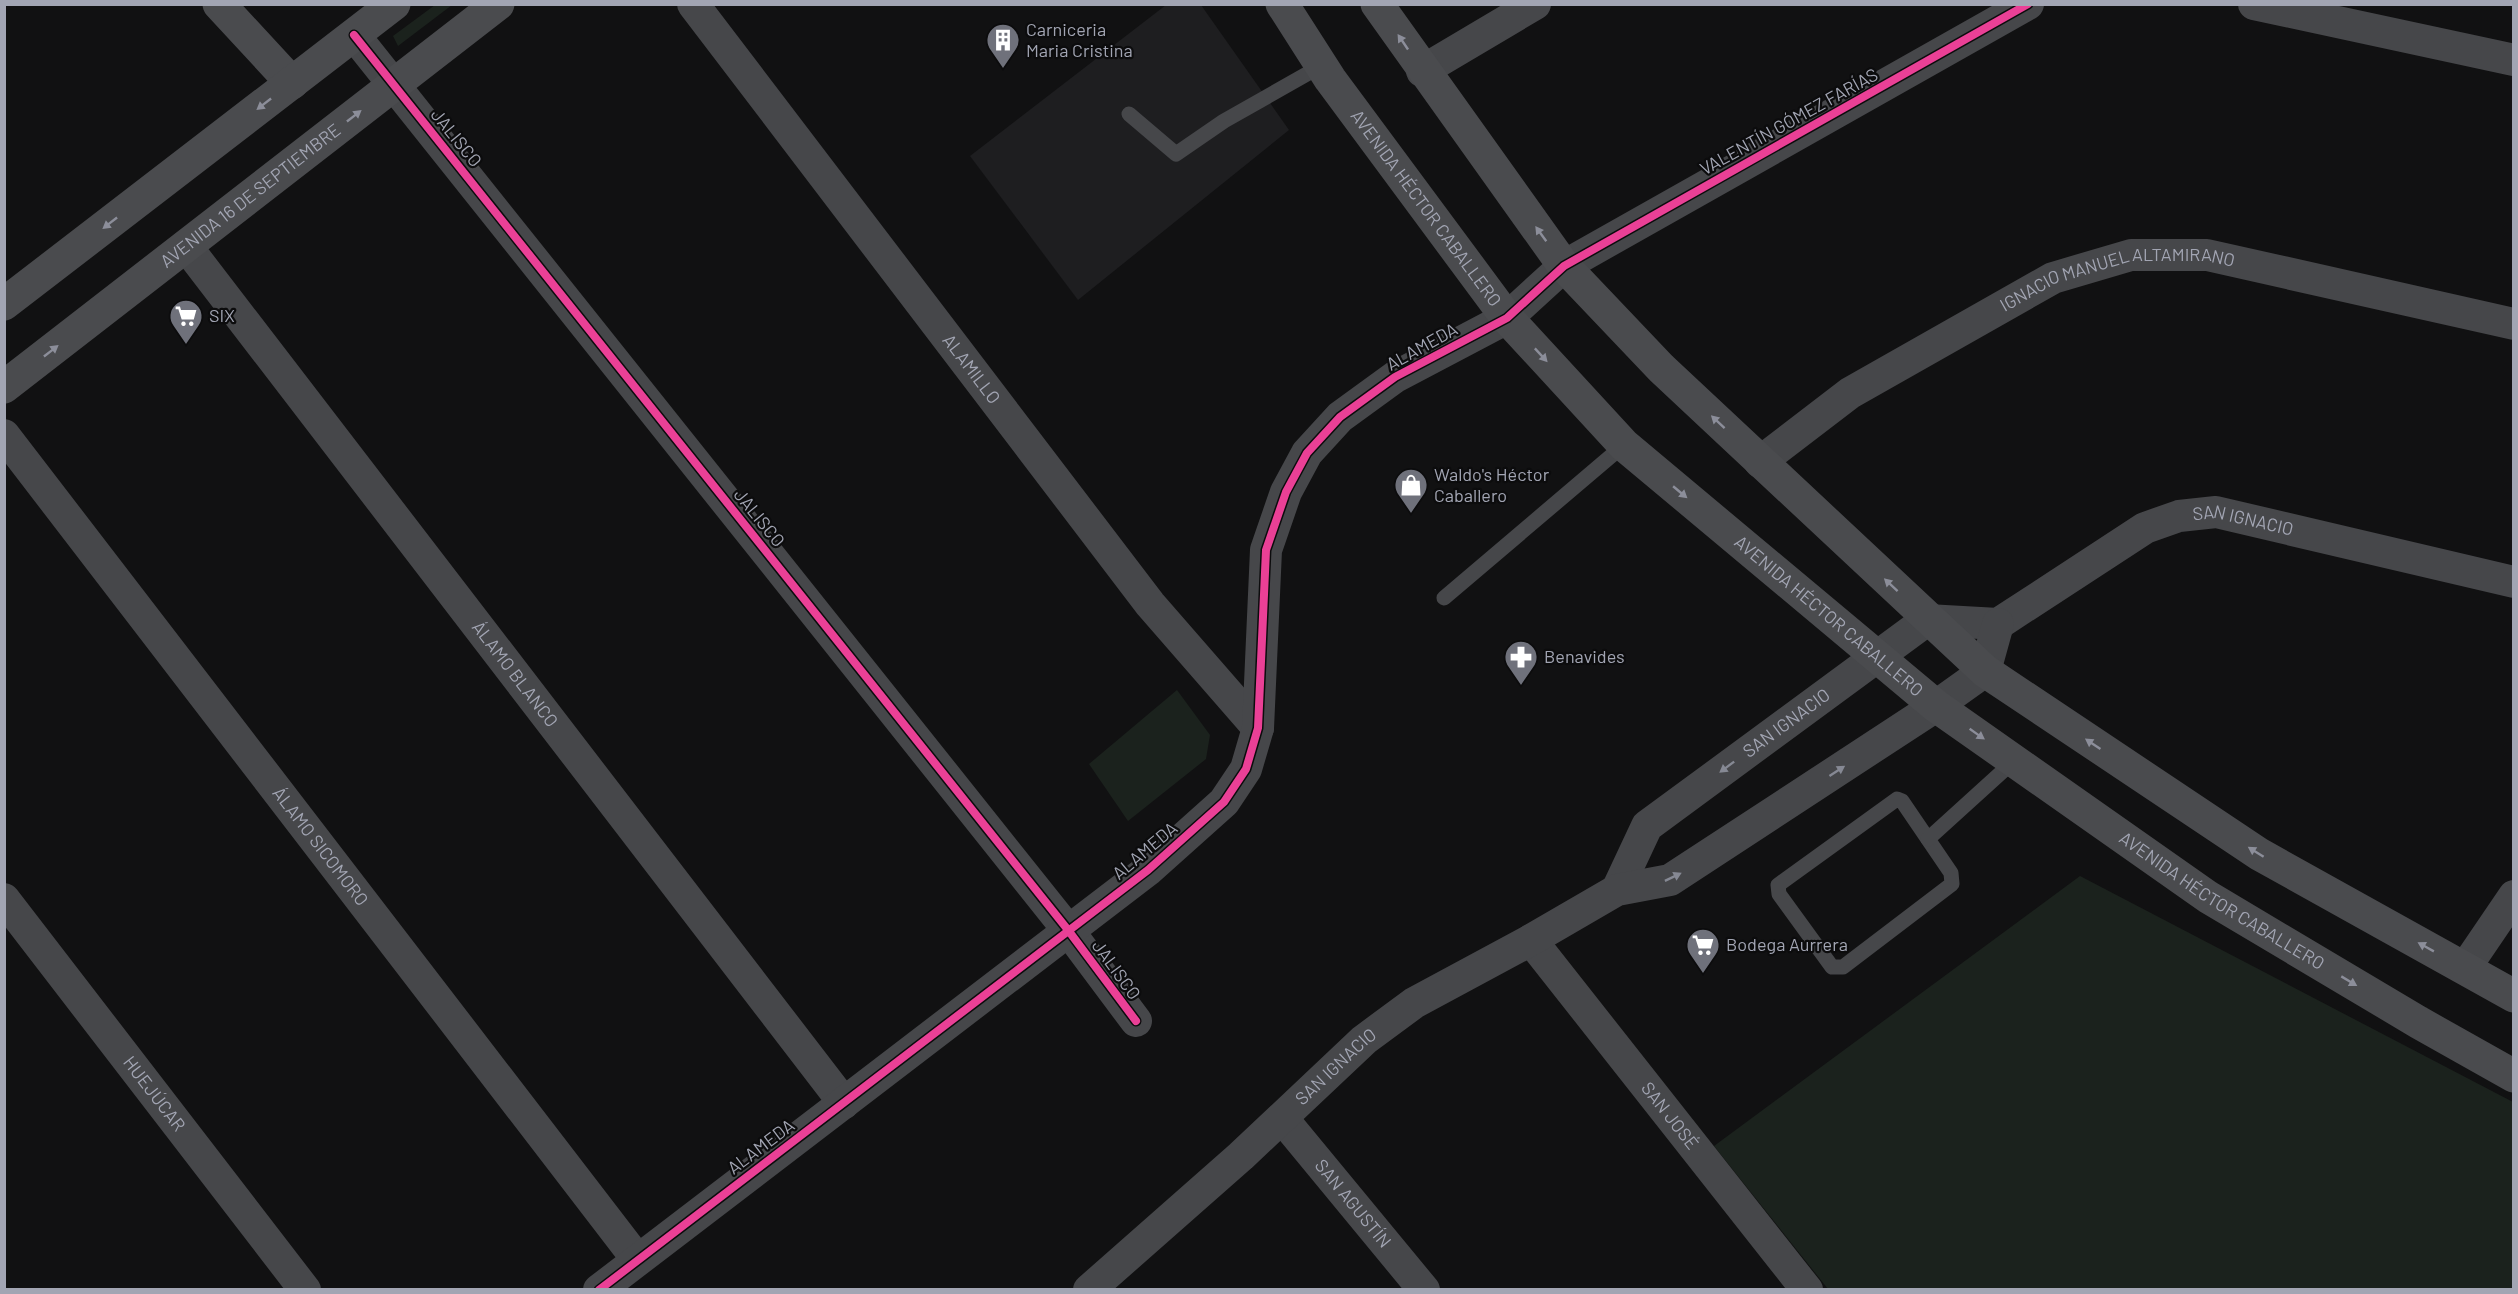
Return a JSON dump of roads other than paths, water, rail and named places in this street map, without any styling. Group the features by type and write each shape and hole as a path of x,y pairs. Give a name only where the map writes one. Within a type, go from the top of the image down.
{"main road":[{"path":"219,4 292,83"},
{"path":"4,304 394,4"},
{"name":"AVENIDA 16 DE SEPTIEMBRE","path":"4,387 498,4"},
{"name":"AVENIDA HÉCTOR CABALLERO","path":"1282,4 1321,66 1508,318 1624,446 1936,706 2208,897 2418,1022 2514,1076"},
{"path":"1377,4 1422,71 1564,266 1661,368 1985,671 2259,854 2514,996"}],"street":[{"name":"ALAMILLO","path":"693,4 1150,604 1258,728"},
{"path":"1422,71 1536,4"},
{"name":"VALENTÍN GÓMEZ FARÍAS","path":"1508,318 1564,266 2028,4"},
{"path":"2254,4 2514,60"},
{"name":"JALISCO","path":"354,35 1068,930 1136,1022"},
{"name":"ÁLAMO BLANCO","path":"186,246 844,1103"},
{"name":"IGNACIO MANUEL ALTAMIRANO","path":"1760,462 1850,393 2053,278 2131,255 2207,255 2514,324"},
{"name":"ALAMEDA","path":"599,1290 1148,870 1224,802 1246,769 1258,728 1266,550 1286,492 1307,453 1340,417 1395,377 1508,318"},
{"name":"ÁLAMO SICOMORO","path":"4,435 637,1259"},
{"name":"SAN IGNACIO","path":"1998,624 2145,528 2179,516 2216,512 2514,582"},
{"path":"1928,620 1998,624 1985,671"},
{"name":"SAN IGNACIO","path":"1617,890 1647,826 1875,656 1928,620"},
{"name":"SAN IGNACIO","path":"1089,1290 1282,1118 1364,1040 1414,1004 1617,890 1670,880 1936,706 1985,671"},
{"path":"2465,968 2514,896"},
{"name":"HUEJÚCAR","path":"4,898 305,1290"},
{"name":"SAN JOSÉ","path":"1531,940 1807,1290"},
{"name":"SAN AGUSTÍN","path":"1282,1118 1424,1290"}],"lane":[{"path":"1128,114 1176,154 1224,121 1321,66"},
{"path":"1444,598 1624,446"},
{"path":"1928,839 2014,761"},
{"path":"1897,799 1902,801 1928,839 1951,873 1952,884 1843,967 1832,967 1779,894 1778,885 1897,799"}],"place":[{"name":"Carniceria Maria Cristina","path":"1003,69"},
{"name":"SIX","path":"186,345"},
{"name":"Waldo's Héctor Caballero","path":"1411,514"},
{"name":"Benavides","path":"1521,686"},
{"name":"Bodega Aurrera","path":"1703,974"}]}
